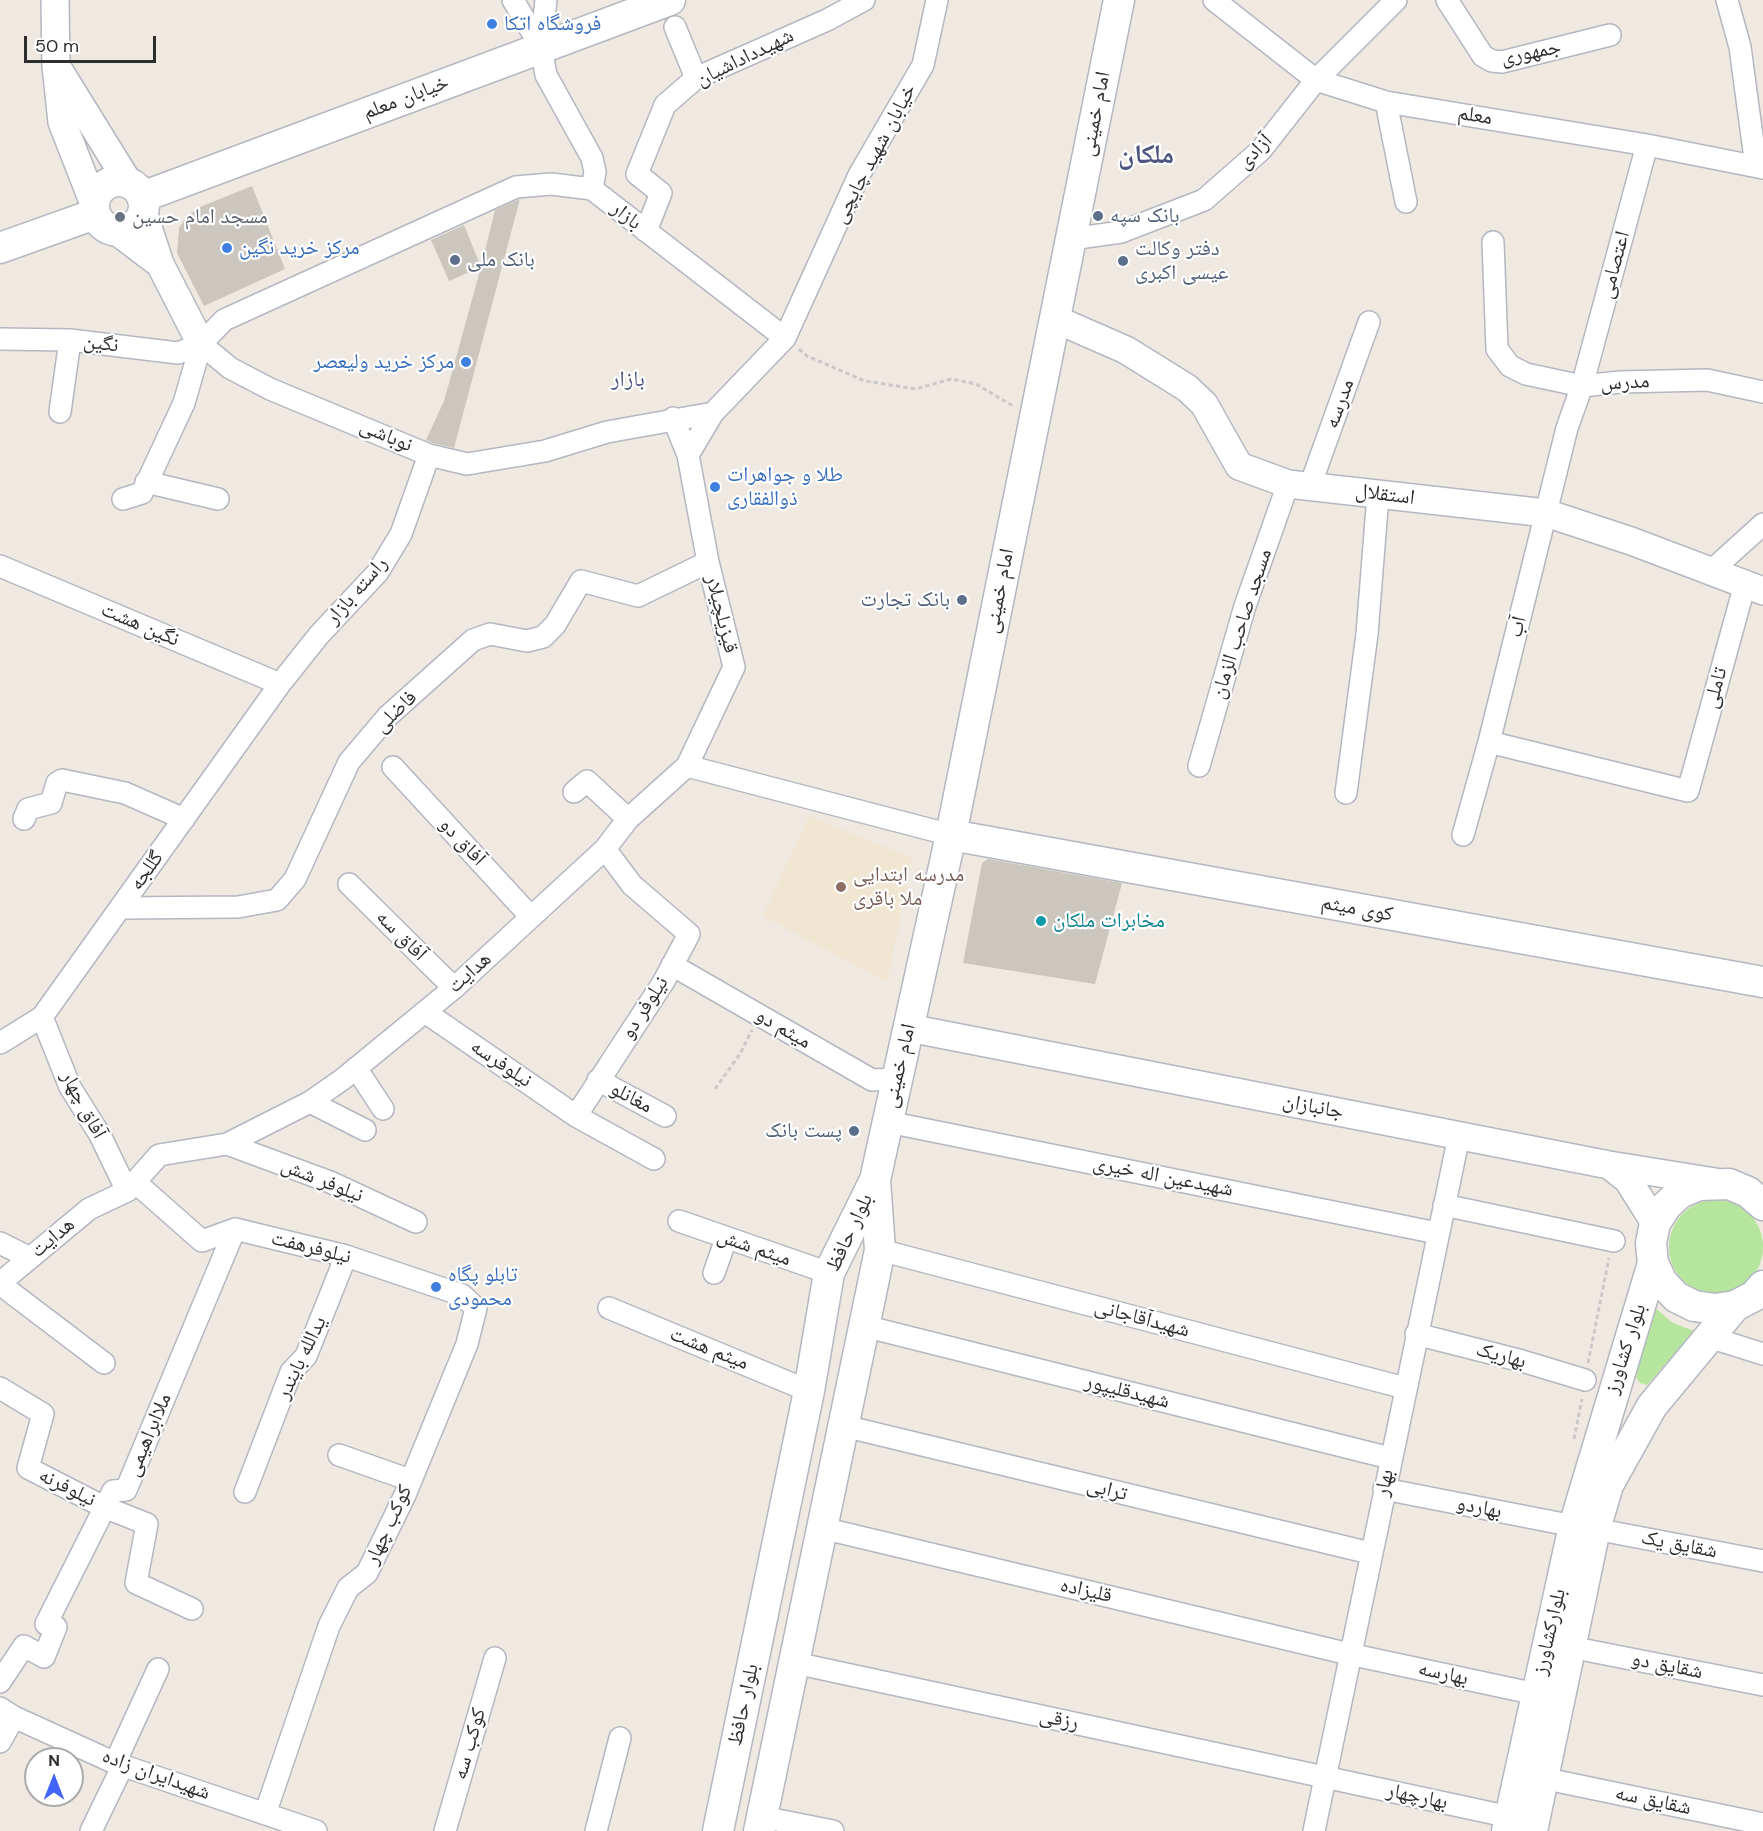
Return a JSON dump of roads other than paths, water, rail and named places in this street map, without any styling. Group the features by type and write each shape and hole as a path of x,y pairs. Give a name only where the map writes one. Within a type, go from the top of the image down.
{"main road":[{"name":"امام خمینی","path":"875,1180 951,835 1119,0"},
{"name":"خیابان معلم","path":"138,197 541,47 672,14"},
{"path":"0,248 101,216 125,230 134,225 138,197 118,181 104,186 97,194 101,216"},
{"name":"کوی میثم","path":"951,835 1763,982"},
{"name":"بلوار حافظ","path":"761,1824 880,1250 875,1180"},
{"name":"بلوار حافظ","path":"718,1831 809,1391 829,1273 875,1180"},
{"path":"1763,1182 1699,1185 1680,1192 1666,1206 1655,1223 1651,1243 1653,1263 1662,1282 1676,1297 1694,1306 1715,1309 1735,1306 1754,1296 1763,1286"},
{"path":"1724,1184 1748,1192 1763,1205"},
{"name":"بلوار کشاورز","path":"1599,1436 1653,1263"},
{"name":"بلوارکشاورز","path":"1516,1826 1536,1694 1584,1527 1652,1406 1735,1306"},
{"name":"بلوارکشاورز","path":"1516,1826 1542,1778 1570,1647 1584,1527 1599,1436"}],"street":[{"path":"55,0 56,66 62,122 101,216 160,264"},
{"path":"513,0 541,47"},
{"path":"546,0 541,47 546,75 592,158 595,172 592,189"},
{"name":"شهیدداداشیان","path":"646,231 661,194 637,174 666,105 696,78 827,20 864,0"},
{"name":"خیابان شهید چایچی","path":"785,338 859,175 923,65 937,0"},
{"name":"معلم","path":"1215,0 1316,80 1386,102 1647,145 1759,167"},
{"name":"آزادی","path":"1071,239 1121,231 1204,200 1261,150 1316,80 1396,0"},
{"name":"جمهوری","path":"1447,0 1483,56 1492,61 1502,62 1610,34"},
{"path":"1727,0 1740,47 1759,167"},
{"path":"672,14 696,78"},
{"name":"نوباشی","path":"56,66 138,197 160,264 201,344 230,369 270,389 429,455 467,464 545,451 607,432 674,418 713,413"},
{"path":"1386,102 1406,202"},
{"name":"اعتصامی","path":"1582,386 1647,145"},
{"name":"بازار","path":"201,344 224,320 520,185 551,184 592,189 785,338"},
{"path":"1493,242 1497,350 1510,366 1526,374 1582,386"},
{"name":"استقلال","path":"1055,319 1126,350 1187,388 1204,404 1239,466 1299,485 1546,513 1631,541 1754,587"},
{"name":"مدرسه","path":"1299,485 1369,322"},
{"path":"688,454 713,413 785,338"},
{"name":"نگین","path":"0,339 70,340 178,353 201,344"},
{"path":"60,412 70,340"},
{"path":"123,499 142,493 184,403 201,344"},
{"name":"مدرس","path":"1546,513 1567,428 1582,386 1620,382 1707,381 1763,392"},
{"name":"قیزیلچیلار","path":"674,418 688,454 708,562 734,667 687,766"},
{"name":"راسته بازار","path":"280,684 319,635 378,572 401,534 429,455"},
{"path":"146,482 218,499"},
{"name":"مسجد صاحب الزمان","path":"1199,766 1245,606 1299,485"},
{"path":"1346,793 1367,634 1378,495"},
{"name":"آب","path":"1463,835 1490,742 1546,513"},
{"path":"1710,572 1763,524"},
{"name":"فاضلی","path":"120,908 238,907 277,900 295,879 348,762 388,716 473,640 490,634 526,641 543,637 555,625 581,581 638,596 708,562"},
{"name":"نگین هشت","path":"0,566 280,684"},
{"name":"تاملی","path":"1490,742 1688,791 1754,587"},
{"name":"گللجه","path":"0,1043 42,1017 280,684"},
{"path":"687,766 951,835"},
{"name":"هدایت","path":"0,1284 89,1209 131,1187 159,1155 227,1144 310,1102 356,1068 454,988 605,849 628,819 687,766"},
{"name":"آفاق دو","path":"393,767 531,917"},
{"path":"24,819 28,809 51,803 57,783 62,780 125,793 184,819"},
{"path":"574,792 586,781 628,819"},
{"name":"نیلوفر دو","path":"576,1116 672,965 689,934 632,885 605,849"},
{"name":"آفاق سه","path":"349,884 454,988"},
{"name":"میثم دو","path":"672,965 872,1080 897,1079"},
{"name":"نیلوفرسه","path":"425,1012 576,1116 654,1160"},
{"name":"آفاق چهار","path":"42,1017 70,1087 131,1187"},
{"name":"جانبازان","path":"909,1028 1609,1165 1724,1184"},
{"path":"356,1068 383,1109"},
{"name":"مغانلو","path":"598,1080 664,1116"},
{"path":"310,1102 365,1130"},
{"name":"شهیدعین اله خیری","path":"888,1122 1437,1233"},
{"name":"بهار","path":"1314,1831 1370,1553 1459,1136"},
{"name":"نیلوفر شش","path":"227,1144 330,1182 416,1222"},
{"path":"1609,1165 1628,1180 1655,1223"},
{"path":"131,1187 202,1241 235,1229"},
{"path":"1444,1204 1614,1240"},
{"name":"میثم شش","path":"679,1221 829,1273"},
{"name":"نیلوفرهفت","path":"235,1229 346,1256 462,1295 476,1308 471,1333"},
{"name":"ملاابراهیمی","path":"0,1682 24,1646 44,1657 56,1627 46,1624 113,1491 126,1490 235,1229"},
{"path":"714,1273 726,1239"},
{"path":"0,1243 30,1257"},
{"name":"شهیدآقاجانی","path":"880,1250 1405,1388"},
{"name":"یدالله بایندر","path":"245,1492 291,1372 306,1356 346,1256"},
{"path":"0,1284 104,1363"},
{"name":"میثم هشت","path":"609,1308 809,1391"},
{"name":"شهیدقلیپور","path":"864,1326 1390,1458"},
{"name":"کوکب چهار","path":"265,1814 329,1626 348,1588 367,1573 410,1480 471,1333"},
{"name":"بهاریک","path":"1416,1334 1522,1360 1585,1380"},
{"path":"1709,1336 1763,1354"},
{"name":"نیلوفرنه","path":"0,1388 43,1414 28,1468 104,1507"},
{"name":"ترابی","path":"844,1426 1370,1553"},
{"path":"339,1455 410,1480"},
{"name":"بهاردو","path":"1384,1489 1584,1527"},
{"path":"104,1507 147,1524 136,1583 192,1609"},
{"name":"شقایق یک","path":"1584,1527 1763,1561"},
{"name":"قلیزاده","path":"822,1528 1349,1654"},
{"name":"شقایق دو","path":"1570,1647 1763,1685"},
{"name":"بهارسه","path":"1349,1654 1536,1694"},
{"name":"کوکب سه","path":"445,1831 495,1658"},
{"name":"رزقی","path":"795,1663 1324,1778"},
{"path":"91,1831 158,1669"},
{"path":"0,1742 7,1713"},
{"name":"شهیدایران زاده","path":"7,1713 119,1764 316,1831"},
{"path":"596,1831 620,1738"},
{"name":"بهارچهار","path":"1324,1778 1516,1826"},
{"name":"شقایق سه","path":"1542,1778 1763,1824"},
{"path":"761,1824 833,1831"}],"place":[{"name":"فروشگاه اتکا","path":"492,24"},
{"name":"بانک سپه","path":"1098,216"},
{"name":"مسجد امام حسین","path":"120,217"},
{"name":"مرکز خرید نگین","path":"227,248"},
{"name":"بانک ملی","path":"455,260"},
{"name":"دفتر وکالت عیسی اکبری","path":"1123,261"},
{"name":"مرکز خرید ولیعصر","path":"466,362"},
{"name":"طلا و جواهرات ذوالفقاری","path":"715,487"},
{"name":"بانک تجارت","path":"962,600"},
{"name":"مدرسه ابتدایی ملا باقری","path":"841,887"},
{"name":"مخابرات ملکان","path":"1041,921"},
{"name":"پست بانک","path":"854,1131"},
{"name":"تابلو پگاه محمودی","path":"436,1287"}],"district":[{"name":"ملکان","path":"1146,156"},
{"name":"بازار","path":"628,380"}]}
